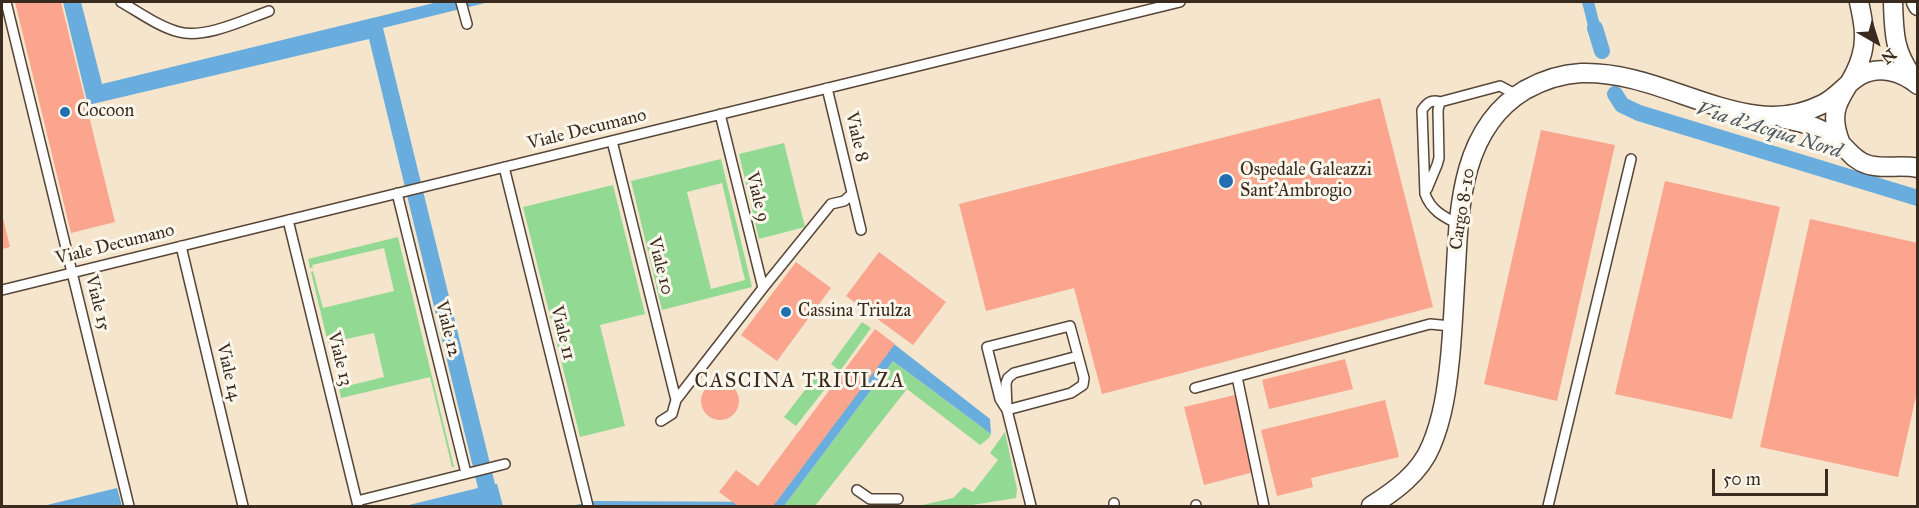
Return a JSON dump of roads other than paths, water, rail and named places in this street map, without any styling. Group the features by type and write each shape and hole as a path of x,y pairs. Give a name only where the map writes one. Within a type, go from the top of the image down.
{"street":[{"path":"1841,144 1835,130 1834,114 1838,99 1857,69 1865,42 1859,2"},
{"path":"1893,2 1894,38 1904,64 1917,85"},
{"path":"1916,2 1917,6"},
{"path":"1774,116 1813,109 1832,99 1860,76 1876,71 1892,71 1907,77 1917,85"},
{"name":"Cargo 8-10","path":"1371,507 1404,483 1419,467 1430,448 1444,403 1450,356 1458,224 1467,171 1481,136 1494,117 1518,94 1543,80 1562,75 1602,73 1647,83 1731,111 1774,116"},
{"path":"1774,116 1813,125 1826,132 1851,156 1865,164 1880,167 1917,168"},
{"path":"1895,166 1910,159 1917,152"}],"lane":[{"name":"Viale 15","path":"6,2 129,507"},
{"path":"121,2 170,29 191,34 215,29 269,11"},
{"path":"461,2 467,24"},
{"name":"Viale Decumano","path":"2,290 1180,2"},
{"path":"1458,224 1436,212 1429,204 1425,194 1422,110 1426,104 1434,100 1440,102 1500,86 1518,94"},
{"name":"Viale 8","path":"827,88 861,230"},
{"path":"1425,194 1439,158 1438,110 1440,102"},
{"name":"Viale 9","path":"720,114 763,288"},
{"name":"Viale 10","path":"612,141 676,400"},
{"path":"1548,507 1631,159"},
{"name":"Viale 11","path":"504,167 588,507"},
{"name":"Viale 12","path":"397,193 466,473"},
{"path":"661,421 672,414 676,400 831,204 844,201 852,194"},
{"name":"Viale 13","path":"288,220 358,504"},
{"name":"Viale 14","path":"181,246 242,506"},
{"path":"1195,388 1430,324 1451,326"},
{"path":"1070,326 1084,381 1078,390 1007,410 1000,399 987,347 1070,326"},
{"path":"1031,507 1007,410 1006,383 1014,373 1078,356"},
{"path":"1237,377 1264,507"},
{"path":"358,504 505,464"},
{"path":"857,490 870,499 898,499"}],"water":[{"path":"63,2 81,2 102,84 438,2 489,2 383,28 495,484 497,484 503,506 405,506 478,488 369,39 88,105"},
{"path":"1582,2 1594,2 1599,21 1594,23 1595,28 1589,30"},
{"path":"894,344 990,419 991,434 893,361 784,506 571,506 594,501 776,502"},
{"path":"117,488 122,506 43,506"}],"waterway":[{"name":"Via d'Acqua Nord","path":"1595,28 1602,51"},
{"name":"Via d'Acqua Nord","path":"1615,94 1622,105 1639,113 1918,198"}],"place":[{"name":"Cocoon","path":"65,112"},
{"name":"Ospedale Galeazzi Sant'Ambrogio","path":"1226,181"},
{"name":"Cassina Triulza","path":"786,312"}],"district":[{"name":"CASCINA TRIULZA","path":"800,382"}]}
